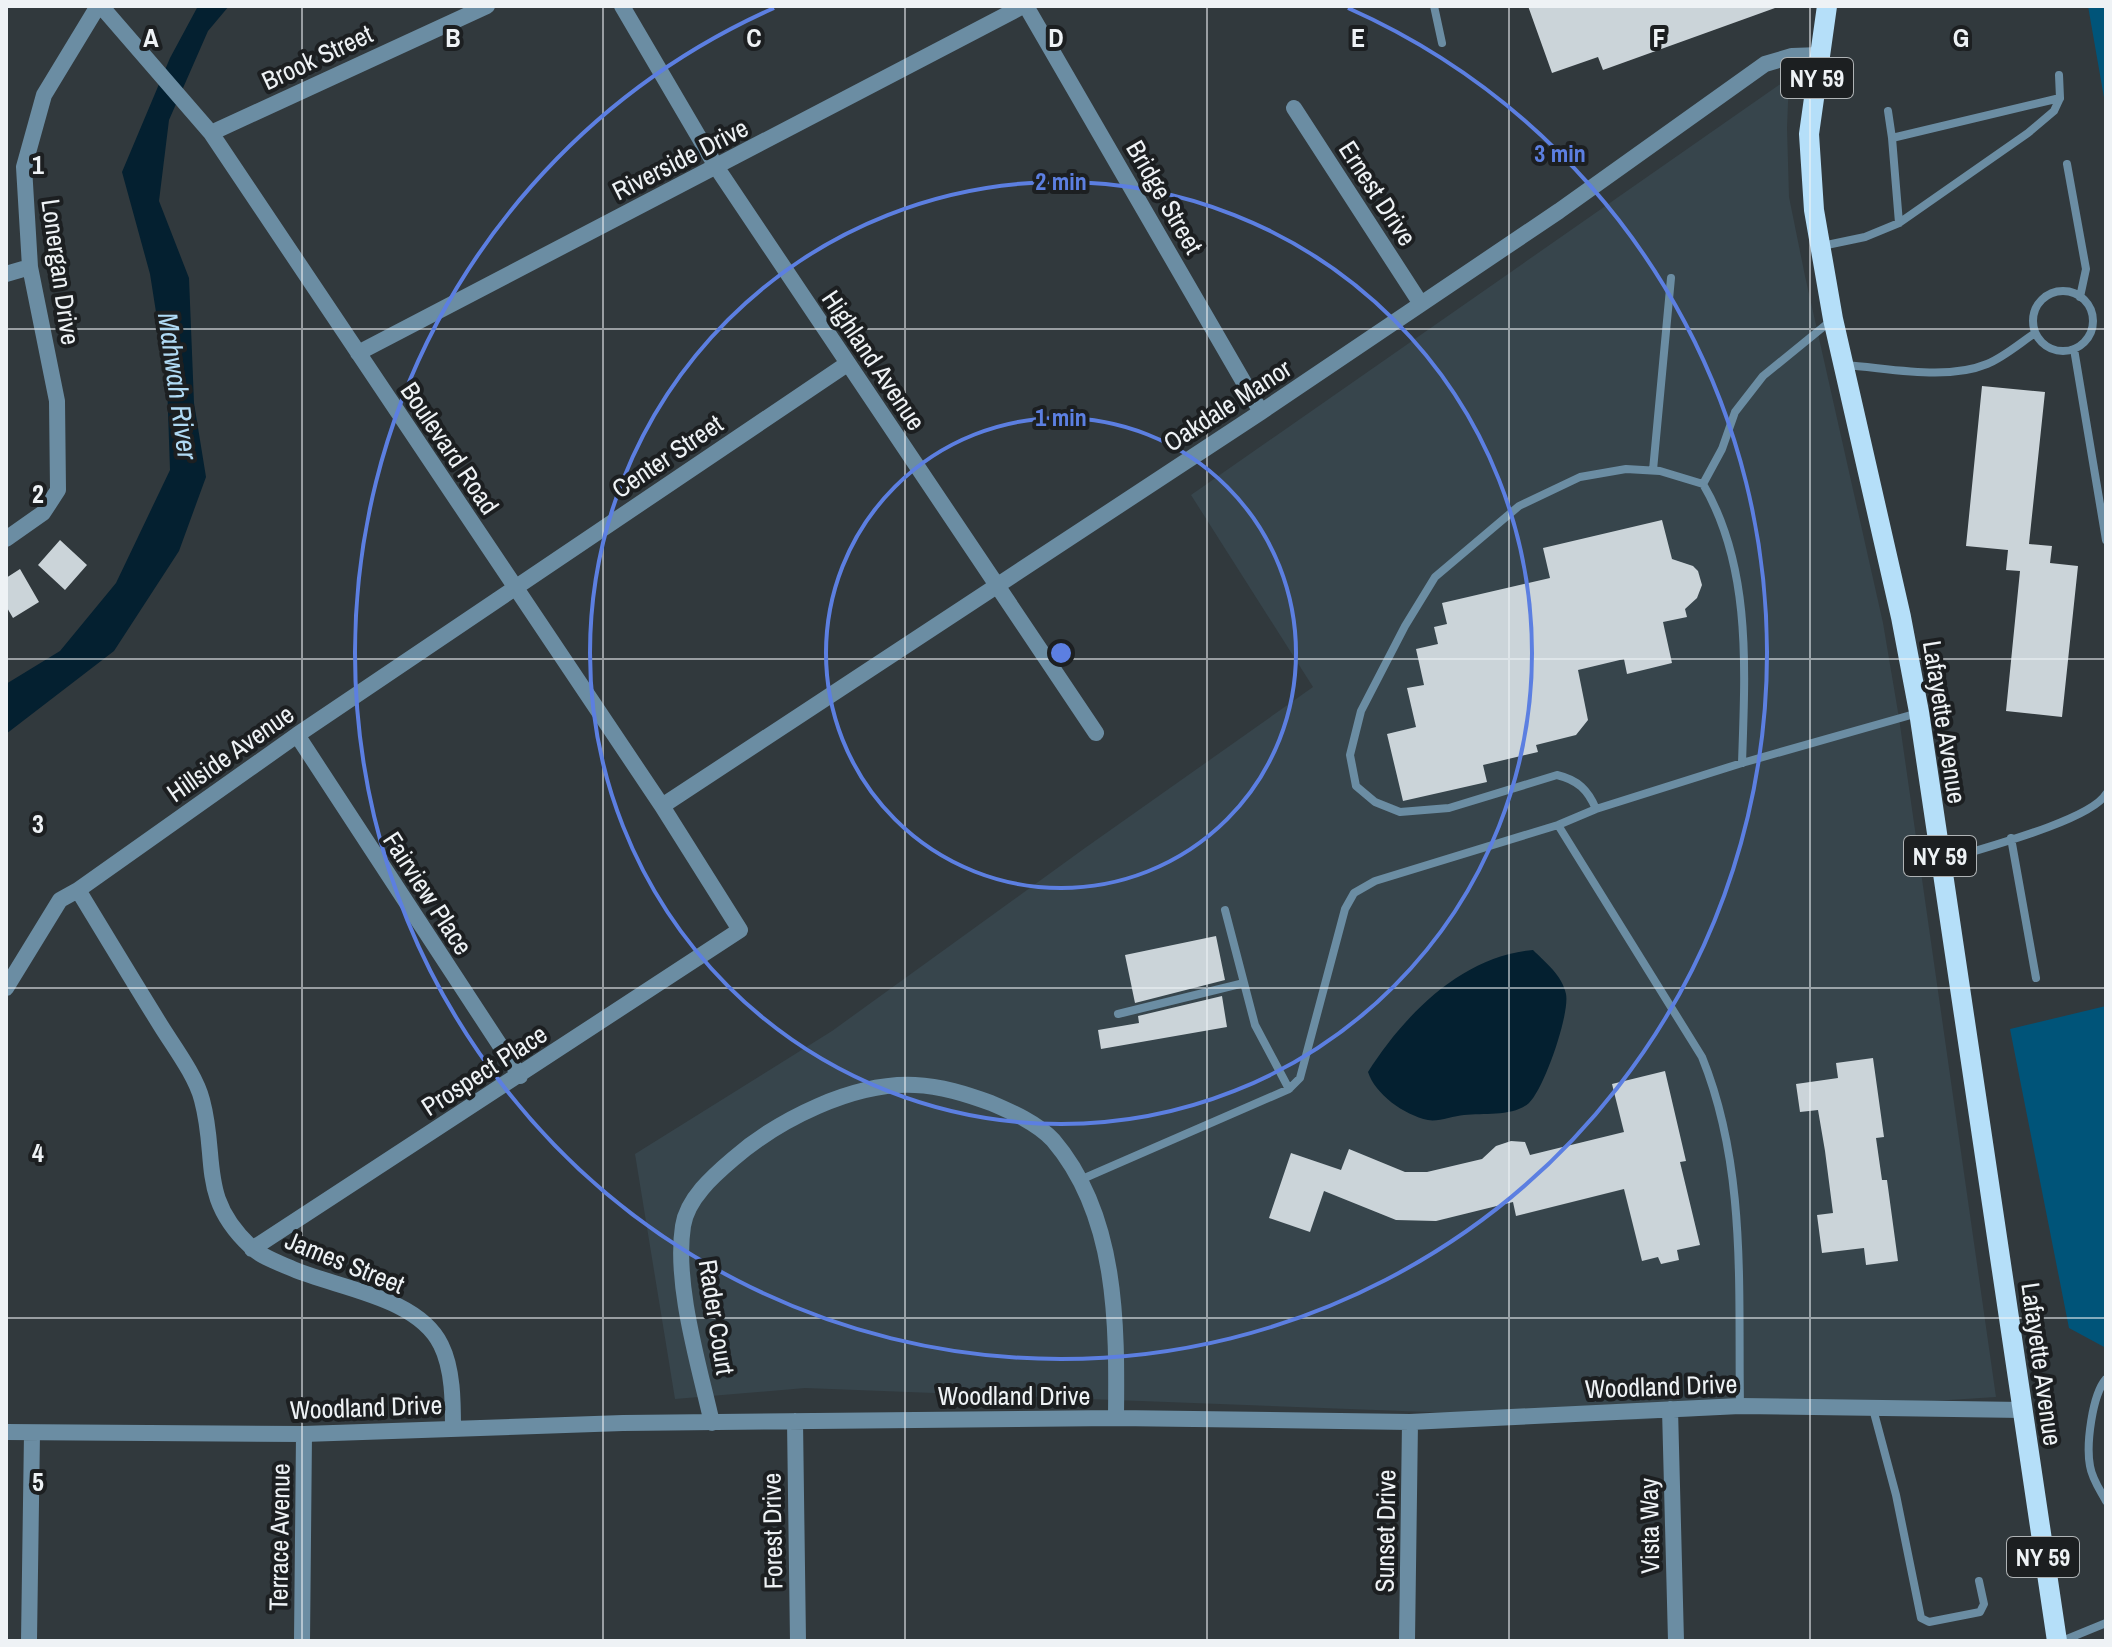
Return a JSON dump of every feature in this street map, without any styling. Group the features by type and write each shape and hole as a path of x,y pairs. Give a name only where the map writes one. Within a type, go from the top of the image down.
{"main road":[{"name":"Lafayette Avenue","path":"1827,6 1809,134 1814,210 1833,319 1901,617 1919,712 2059,1641"}],"street":[{"name":"Boulevard Road","path":"100,6 211,133 662,806 740,930"},
{"name":"Lonergan Drive","path":"6,539 43,513 58,490 57,401 30,267 24,167 44,95 100,6"},
{"name":"Brook Street","path":"211,133 487,6"},
{"name":"Highland Avenue","path":"622,6 717,168 1096,733"},
{"name":"Riverside Drive","path":"358,353 1025,6"},
{"name":"Bridge Street","path":"1025,6 1261,412"},
{"name":"Oakdale Manor","path":"662,806 1261,412 1559,211 1765,64 1792,56 1820,55"},
{"name":"Ernest Drive","path":"1294,108 1421,304"},
{"path":"6,274 30,267"},
{"name":"Center Street","path":"515,588 847,364"},
{"name":"Hillside Avenue","path":"6,988 60,900 515,588"},
{"name":"Fairview Place","path":"297,735 520,1076"},
{"name":"James Street","path":"78,890 180,1056 202,1099 218,1204 232,1227 252,1249 308,1276 378,1297 420,1319 441,1344 449,1374 453,1429"},
{"name":"Prospect Place","path":"252,1249 740,930"},
{"name":"Rader Court","path":"712,1423 682,1275 683,1223 702,1187 756,1139 806,1111 857,1092 913,1084 961,1091 1017,1114 1052,1139 1080,1180 1103,1241 1113,1291 1117,1344 1116,1418"},
{"name":"Woodland Drive","path":"6,1432 304,1434 623,1423 1116,1418 1410,1422 1740,1406 2023,1410"},
{"name":"Vista Way","path":"1670,1409 1676,1641"},
{"name":"Forest Drive","path":"795,1421 798,1641"},
{"name":"Sunset Drive","path":"1407,1641 1410,1422"},
{"path":"29,1641 32,1433"},
{"name":"Terrace Avenue","path":"302,1641 304,1434"}],"lane":[{"path":"1434,6 1442,43"},
{"path":"1821,246 1865,237 1899,223 2028,133 2054,111 2060,98 2059,75"},
{"path":"1892,138 2060,98"},
{"path":"1888,111 1899,223"},
{"path":"2067,164 2086,269 2080,297"},
{"path":"1653,470 1671,278"},
{"path":"2062,291 2080,297 2092,312 2091,332 2074,349 2058,351 2048,348 2035,333 2033,314 2044,298 2062,291"},
{"path":"1703,484 1722,449 1735,412 1744,400 1763,376 1833,319"},
{"path":"1844,365 1938,373 1966,371 1989,363 2035,333"},
{"path":"2074,349 2106,540"},
{"path":"1596,809 1590,794 1574,779 1557,775 1449,808 1400,812 1375,802 1356,786 1350,755 1361,711 1405,626 1435,577 1519,506 1580,477 1626,469 1653,470 1703,484 1718,509 1739,594 1745,685 1742,763"},
{"path":"1080,1180 1289,1089 1300,1078 1345,909 1354,893 1375,881 1558,825 1596,809 1742,763 1919,712"},
{"path":"1941,862 2081,815 2106,794"},
{"path":"1558,825 1667,998 1702,1057 1717,1093 1730,1152 1737,1216 1740,1406"},
{"path":"2011,838 2036,978"},
{"path":"1225,910 1255,1025 1289,1089"},
{"path":"1118,1014 1244,983"},
{"path":"2106,1379 2097,1397 2090,1441 2090,1466 2106,1501"},
{"path":"1873,1408 1896,1495 1921,1618 1929,1622 1980,1612 1984,1604 1979,1581"},
{"path":"2059,1641 2106,1623"}],"shaded area":[{"path":"2088,6 2106,6 2106,109"},
{"path":"1789,78 1789,197 1883,623 1996,1397 1636,1420 805,1388 675,1399 635,1154 832,1031 1313,687 1191,495"},
{"path":"2106,1006 2106,1348 2069,1328 2010,1029"}],"water":[{"name":"Mahwah River","path":"198,6 229,6 208,31 169,120 159,201 189,278 194,403 206,477 179,551 114,651 6,734 6,684 60,651 116,583 170,470 167,382 150,274 122,172 170,58"},
{"path":"1533,950 1561,981 1566,1004 1548,1068 1529,1103 1507,1112 1432,1120 1409,1113 1384,1096 1368,1072 1417,1010 1459,976 1482,964"}],"building":[{"path":"1528,6 1775,8 1603,70 1598,57 1552,73"},
{"path":"1982,386 2045,392 2029,544 2052,546 2050,563 2078,566 2062,717 2006,711 2020,571 2006,570 2008,550 1966,546"},
{"path":"1662,520 1672,559 1693,566 1702,585 1697,598 1685,609 1687,617 1663,622 1672,663 1627,674 1624,659 1578,670 1588,720 1576,735 1536,745 1538,752 1483,765 1487,782 1403,801 1387,734 1416,727 1407,688 1424,685 1416,649 1438,644 1434,627 1447,624 1442,603 1550,578 1543,548"},
{"path":"60,540 87,565 65,590 38,565"},
{"path":"20,569 39,602 13,618 6,606 6,578"},
{"path":"1216,936 1225,980 1135,1003 1125,955"},
{"path":"1222,996 1227,1027 1101,1049 1098,1030 1139,1023 1138,1016"},
{"path":"1873,1058 1884,1137 1876,1138 1882,1180 1887,1180 1898,1261 1866,1265 1864,1248 1822,1253 1817,1215 1833,1213 1825,1151 1818,1110 1800,1112 1796,1084 1838,1078 1836,1063"},
{"path":"1665,1071 1686,1161 1680,1162 1700,1245 1677,1250 1679,1260 1661,1264 1658,1257 1642,1261 1624,1189 1516,1216 1513,1202 1436,1221 1396,1220 1324,1191 1310,1232 1269,1218 1291,1153 1341,1170 1349,1149 1405,1172 1427,1172 1482,1159 1496,1146 1511,1141 1525,1142 1530,1155 1624,1132 1612,1084"}]}
